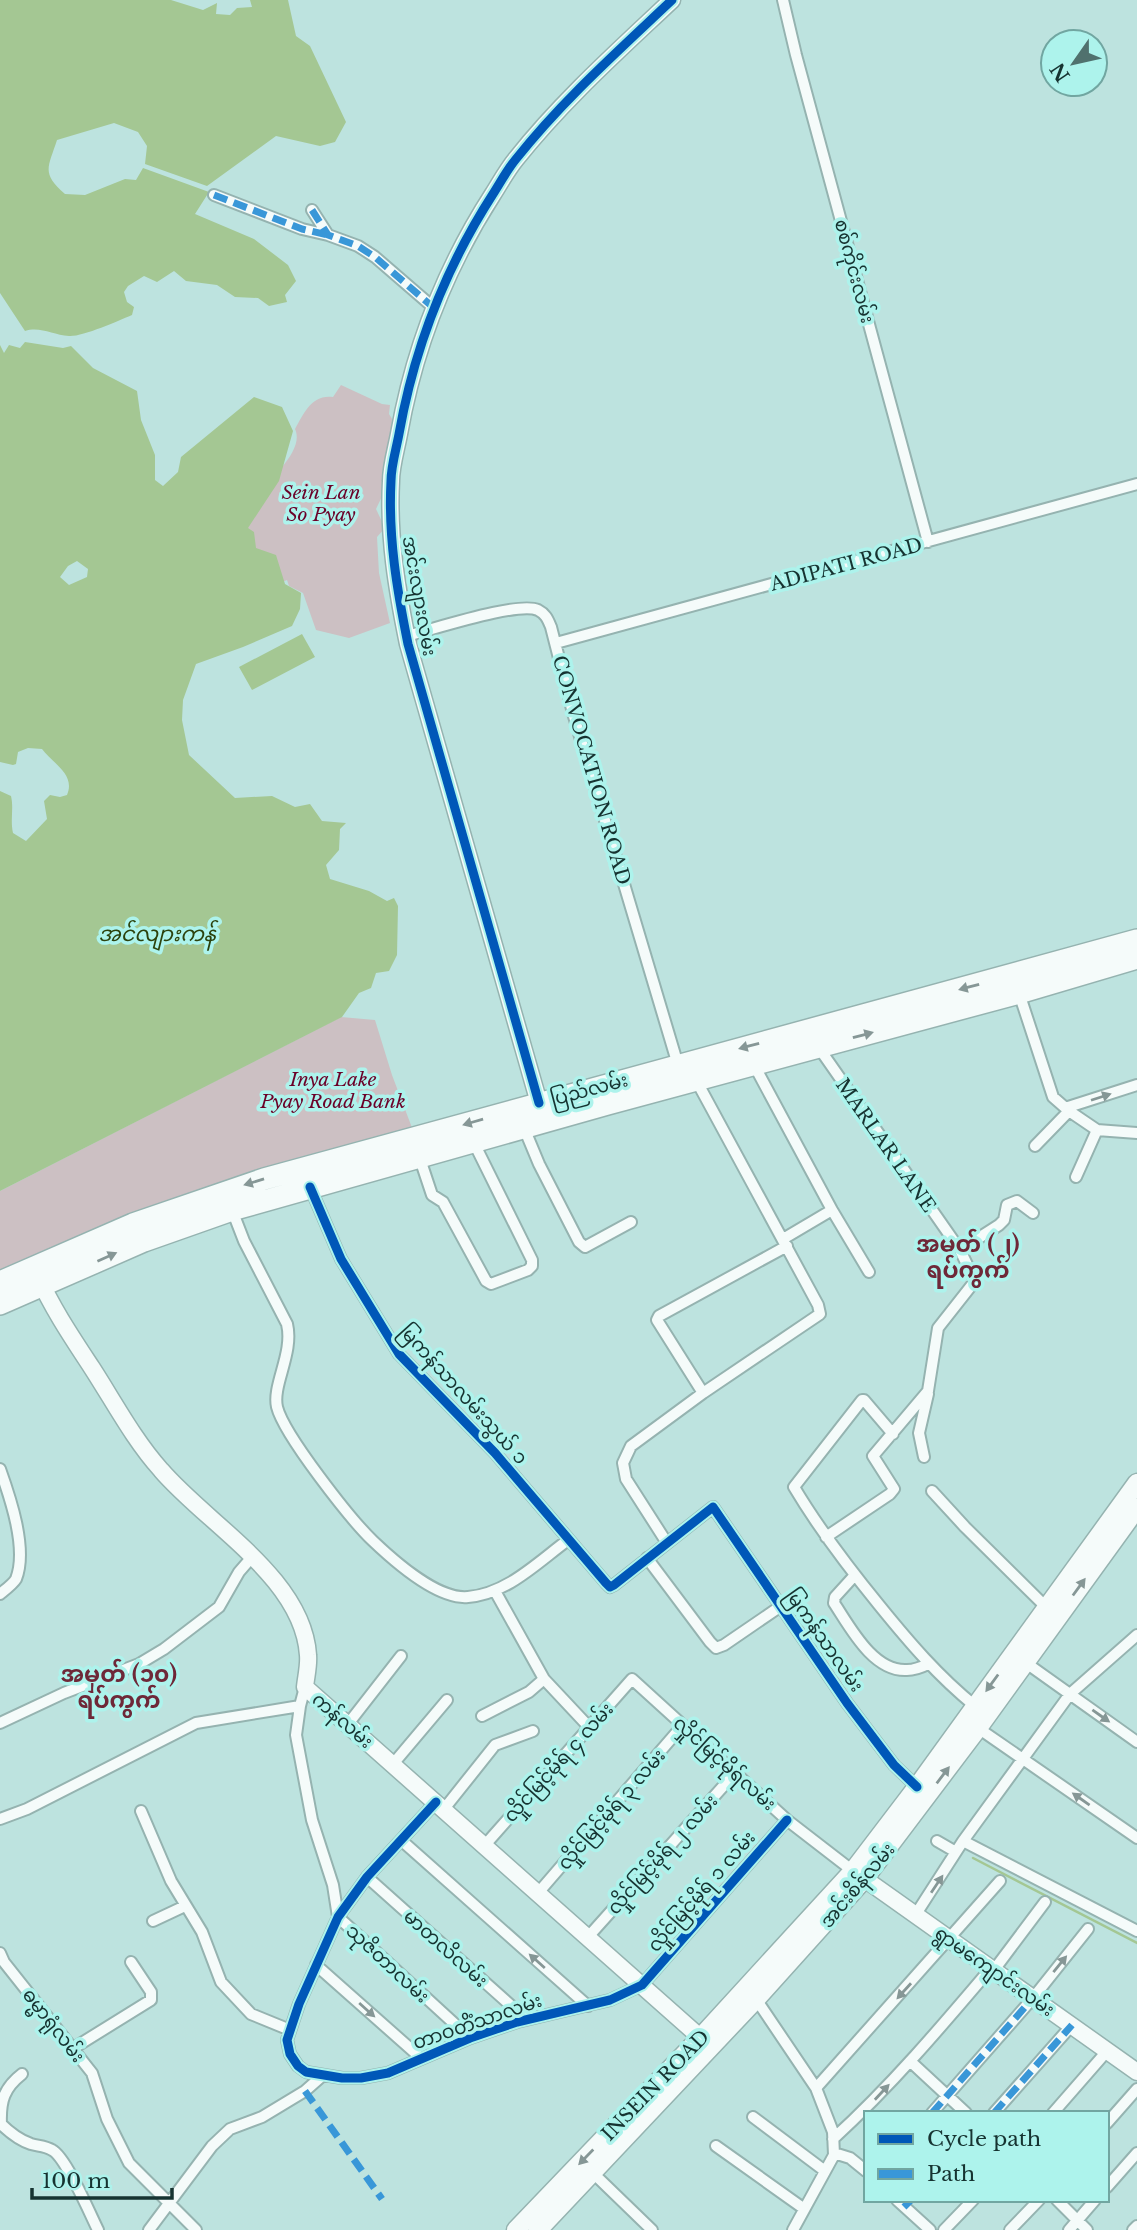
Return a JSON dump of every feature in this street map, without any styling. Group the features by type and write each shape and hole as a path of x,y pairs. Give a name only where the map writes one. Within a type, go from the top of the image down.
{"highway":[{"name":"ပြည်လမ်း","path":"0,1304 38,1277 63,1266 310,1187 342,1168 539,1103 1137,940"},
{"name":"ပြည်လမ်း","path":"63,1266 133,1224 205,1198 342,1168 419,1156 1019,993 1137,958"},
{"name":"ပြည်လမ်း","path":"0,1282 38,1277"}],"main road":[{"name":"အင်းလျားလမ်း","path":"539,1103 406,636 395,579 390,514 391,478 406,394 434,309 454,260 514,162 545,124 671,0"},
{"name":"ပြည်လမ်း","path":"1107,949 1114,941 1137,932"},
{"path":"1095,971 1101,975 1137,965"},
{"path":"524,1128 539,1103 568,1115"},
{"name":"ကန်လမ်း","path":"38,1277 117,1409 161,1470 266,1569 288,1600 304,1635 308,1656 305,1687 706,2042"},
{"name":"အင်းစိန်လမ်း","path":"751,1994 859,1875 978,1728 1063,1582 1137,1483"},
{"name":"အင်းစိန်လမ်း","path":"793,1938 859,1875 975,1706 1020,1658 1137,1510"},
{"name":"ရွာမကျောင်းလမ်း","path":"859,1875 1137,2072"},
{"name":"INSEIN ROAD","path":"516,2230 706,2042 751,1994 793,1938"},
{"path":"538,2230 593,2172 706,2042"}],"street":[{"name":"စစ်ကိုင်းလမ်း","path":"783,0 928,542"},
{"path":"214,195 302,229 358,246 375,257 434,309"},
{"path":"312,210 328,235"},
{"name":"ADIPATI ROAD","path":"556,643 1137,484"},
{"name":"CONVOCATION ROAD","path":"406,636 523,608 537,610 545,615 556,643 573,713 678,1065"},
{"path":"1019,993 1053,1097 1097,1130 1137,1133"},
{"name":"MARLAR LANE","path":"819,1048 960,1250 975,1281 938,1328 919,1433 924,1457"},
{"path":"754,1065 832,1210 869,1272"},
{"path":"696,1080 785,1243 820,1314 703,1393 631,1446 624,1462 626,1479 667,1543 648,1558 716,1648 781,1606"},
{"path":"1035,1146 1067,1110 1137,1085"},
{"path":"524,1128 539,1164 579,1242 585,1247 592,1245 631,1222"},
{"path":"1076,1177 1097,1130"},
{"path":"419,1156 432,1195 443,1202 486,1281 491,1284 528,1270 532,1266 532,1260 473,1141"},
{"name":"မြကန်သာလမ်းသွယ် ၁","path":"310,1187 341,1259 399,1354 495,1454 610,1587 648,1558"},
{"path":"960,1250 1004,1220 1007,1205 1012,1202 1017,1201 1032,1213"},
{"path":"232,1210 244,1241 287,1324 290,1335 278,1408 286,1428 313,1468 371,1539 395,1561 446,1594 466,1598 495,1591 568,1540"},
{"path":"703,1393 657,1320 785,1243 832,1210"},
{"path":"826,1537 894,1489 873,1456 928,1391"},
{"path":"893,1434 862,1400 794,1487 826,1537 928,1664 975,1706"},
{"path":"0,1469 14,1507 20,1549 16,1580 0,1594"},
{"path":"932,1491 1047,1608"},
{"name":"မြကန်သာလမ်း","path":"667,1543 713,1507 863,1724 894,1765 917,1787"},
{"path":"0,1723 64,1693 139,1664 164,1649 219,1608 231,1583 253,1557"},
{"path":"855,1575 835,1597 834,1603 873,1656 902,1670 928,1664"},
{"path":"495,1591 544,1679 589,1727"},
{"path":"916,1914 963,1841 1070,1694 1137,1635"},
{"path":"348,1724 401,1656"},
{"path":"1020,1658 1137,1742"},
{"path":"482,1716 529,1692 544,1679"},
{"name":"လှိုင်မြင့်မိုရ် ၄ လမ်း","path":"485,1845 632,1679"},
{"name":"လှိုင်မြင့်မိုရ်လမ်း","path":"632,1679 787,1820 859,1875"},
{"path":"305,1687 296,1735 306,1793 321,1852 333,1885 338,1917"},
{"path":"393,1764 447,1700"},
{"path":"0,1819 27,1809 197,1723 300,1706"},
{"name":"လှိုင်မြင့်မိုရ် ၃ လမ်း","path":"538,1892 683,1726"},
{"path":"978,1728 1137,1838"},
{"path":"322,2076 306,2072 298,2066 289,2054 287,2040 338,1917 367,1877 401,1840 440,1805 495,1745 533,1731"},
{"name":"လှိုင်မြင့်မိုရ် ၂ လမ်း","path":"588,1937 736,1772"},
{"path":"141,1811 171,1881 202,1932 221,1982 251,2014 290,2030"},
{"name":"လှိုင်မြင့်မိုရ် ၁ လမ်း","path":"642,1985 787,1820"},
{"path":"401,1840 588,2006"},
{"path":"937,1841 956,1852"},
{"path":"963,1841 1137,1931"},
{"name":"မာတလိလမ်း","path":"367,1877 526,2019"},
{"path":"816,2088 1000,1881"},
{"path":"833,2139 911,2062 993,1969 1045,1902"},
{"path":"153,1921 185,1906"},
{"name":"သုဇိတာလမ်း","path":"338,1917 470,2038"},
{"path":"934,2111 1033,1998 1088,1929"},
{"name":"ဓမ္မာရုံလမ်း","path":"1,1959 92,2073 107,2119 129,2163 196,2230"},
{"path":"72,2049 151,2000 151,1992 131,1962"},
{"path":"316,1965 421,2058"},
{"name":"တာဝတိံသာလမ်း","path":"322,2076 361,2078 388,2073 470,2038 526,2019 610,2000 642,1985"},
{"path":"751,1994 816,2088 833,2139 834,2153 793,2230"},
{"path":"996,2111 1072,2025"},
{"path":"1055,2111 1108,2050"},
{"path":"911,2062 964,2111"},
{"path":"22,2074 5,2092 0,2106 0,2123 27,2143 57,2153 98,2230"},
{"path":"149,2230 212,2146 230,2129 262,2117 305,2091 322,2076"},
{"path":"1109,2121 1137,2089"},
{"path":"753,2117 825,2171"},
{"path":"716,2146 803,2208"},
{"path":"834,2153 850,2158 864,2169"},
{"path":"1109,2185 1137,2153"},
{"path":"593,2172 652,2230"},
{"path":"944,2230 971,2202"},
{"path":"1010,2230 1037,2202"},
{"path":"1059,2202 1087,2230"},
{"path":"1069,2230 1093,2202"},
{"path":"904,2203 930,2230"}],"green space":[{"name":"Sein Lan So Pyay","path":"341,385 390,405 389,414 399,430 384,467 389,482 376,509 385,528 377,537 379,573 390,623 349,638 316,630 303,593 289,586 287,580 243,599 248,501 289,458 297,438 295,429 309,406 319,398 333,397"},
{"name":"Inya Lake Pyay Road Bank","path":"341,1017 375,1020 414,1133 202,1188 0,1273 0,1191"}],"water":[{"path":"0,0 171,0 203,10 217,3 216,14 230,15 237,8 252,7 250,0 288,0 296,36 310,46 346,122 335,142 320,146 276,136 207,186 145,164 147,146 138,132 114,123 57,140 49,170 52,181 65,194 85,195 125,179 136,180 143,168 209,192 195,214 254,239 288,265 296,281 285,295 287,302 269,306 258,298 235,297 217,285 186,281 174,271 157,282 144,276 128,286 124,292 127,302 134,307 132,315 109,325 75,336 47,331 25,331 0,293"},
{"name":"အင်လျားကန်","path":"25,342 63,348 71,346 93,368 137,391 141,420 155,455 155,480 163,486 178,472 181,457 254,397 282,407 293,431 279,481 248,528 254,532 256,548 276,555 285,584 301,593 300,609 292,626 196,664 183,700 182,720 189,755 235,798 272,796 295,807 310,804 322,821 346,823 340,829 339,850 326,865 330,879 369,891 387,901 394,898 398,906 397,955 389,971 376,973 371,988 359,993 342,1017 0,1191 0,791 11,796 13,833 26,841 47,819 44,801 50,795 67,795 69,788 62,769 42,749 28,748 18,752 16,764 13,765 0,762 0,345 4,353 9,345 20,348","holes":["77,561 88,569 87,577 69,585 60,577 68,566"]},
{"path":"302,634 315,657 252,690 239,667"}],"waterway":[{"path":"973,1858 1137,1943"}],"marked path":[{"path":"214,195 302,229 328,235"},
{"path":"312,210 328,235 358,246 375,257 434,308"},
{"path":"934,2111 1033,1998"},
{"path":"996,2111 1072,2025"},
{"path":"305,2091 382,2199"},
{"path":"904,2207 909,2202"}],"cycle path":[{"path":"539,1103 408,644 392,543 392,470 405,402 423,340 447,280 476,222 510,168 552,117 672,0"},
{"path":"310,1187 341,1259 399,1354 495,1453 610,1587 713,1507 847,1703 894,1765 917,1787"},
{"path":"436,1802 367,1877 338,1917 299,2004 287,2040 290,2054 306,2072 342,2078 388,2073 470,2038 517,2022 610,2000 642,1985 787,1820"}],"district":[{"name":"အမှတ် (၂) ရပ်ကွက်","path":"968,1257"},
{"name":"အမှတ် (၁၀) ရပ်ကွက်","path":"119,1687"}]}
